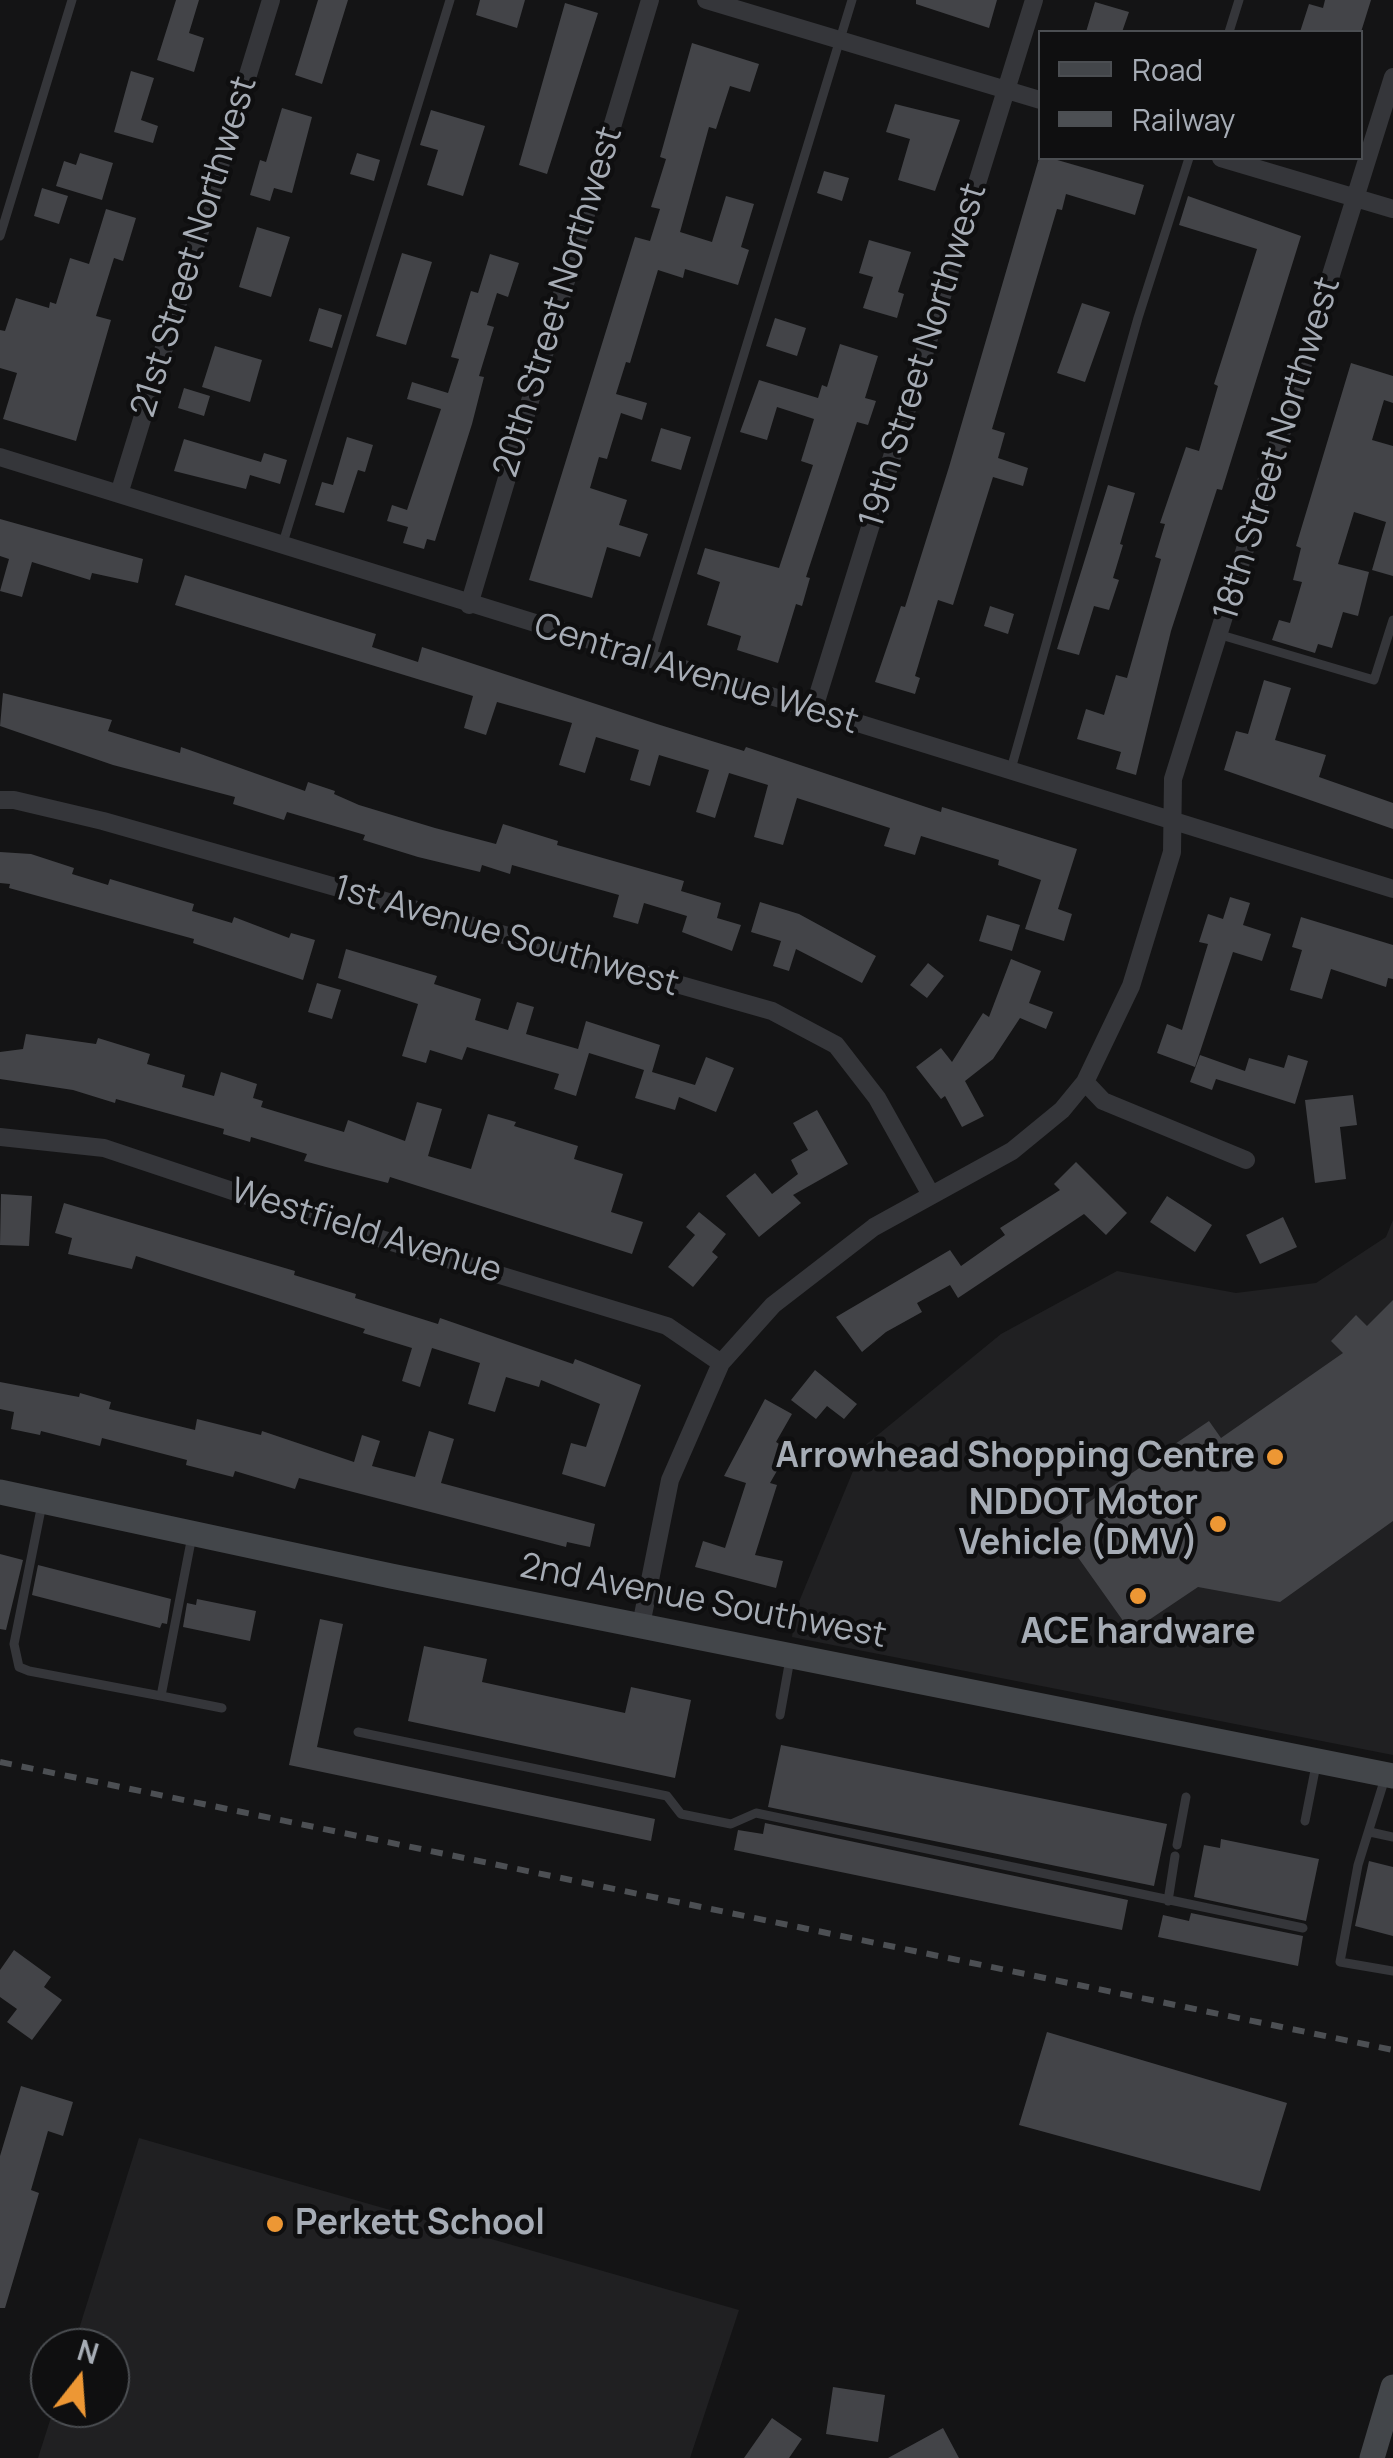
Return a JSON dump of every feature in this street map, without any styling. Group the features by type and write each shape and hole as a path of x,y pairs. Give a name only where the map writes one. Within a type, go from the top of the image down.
{"street":[{"name":"21st Street Northwest","path":"119,494 271,0"},
{"name":"20th Street Northwest","path":"469,605 650,0"},
{"path":"706,0 1038,99"},
{"name":"19th Street Northwest","path":"813,711 1034,0"},
{"name":"18th Street Northwest","path":"641,1625 670,1480 721,1363 773,1304 874,1227 1012,1152 1062,1110 1085,1082 1131,986 1172,852 1173,778 1393,77"},
{"path":"1228,160 1393,210"},
{"name":"Central Avenue West","path":"0,457 650,662 1393,889"},
{"name":"1st Avenue Southwest","path":"0,800 104,821 772,1012 836,1045 877,1098 930,1194"},
{"path":"1085,1082 1104,1100 1246,1160"},
{"name":"Westfield Avenue","path":"0,1137 104,1148 319,1220 667,1326 721,1363"},
{"name":"2nd Avenue Southwest","path":"0,1492 790,1657 1389,1776"},
{"path":"1372,2458 1393,2387"}],"lane":[{"path":"0,236 72,0"},
{"path":"282,546 450,0"},
{"path":"650,662 852,0"},
{"path":"1230,30 1239,0"},
{"path":"1010,772 1138,318 1188,160"},
{"path":"1220,635 1374,680 1393,620"},
{"path":"43,1502 14,1644 19,1666 222,1708"},
{"path":"161,1696 192,1533"},
{"path":"780,1714 790,1657"},
{"path":"358,1732 667,1796 681,1814 730,1824 756,1813 1303,1928"},
{"path":"1305,1821 1317,1762"},
{"path":"1389,1776 1358,1865 1340,1962 1393,1971"},
{"path":"1168,1901 1186,1797"},
{"path":"1370,1832 1393,1837"}],"shaded area":[{"path":"1393,1220 1393,1755 792,1637 796,1609 863,1447 1001,1334 1117,1271 1236,1293 1316,1283 1386,1237"},
{"name":"Perkett School","path":"139,2138 739,2310 690,2458 38,2458 48,2428 130,2428 130,2328 79,2328"}],"building":[{"path":"176,0 199,0 189,33 204,38 194,72 157,60"},
{"path":"318,0 348,0 322,84 295,75"},
{"path":"480,0 525,0 517,28 476,15"},
{"path":"916,0 997,0 989,28 916,4"},
{"path":"1325,0 1371,0 1362,30 1301,30 1309,4 1323,8"},
{"path":"1095,2 1129,12 1123,30 1087,30"},
{"path":"565,3 598,13 547,174 519,165"},
{"path":"692,43 759,64 750,92 730,86 716,129 709,127 680,232 712,242 726,196 754,204 741,247 749,250 738,285 685,269 683,278 658,270 630,363 626,362 616,394 647,403 642,420 621,413 607,459 599,457 590,488 627,500 619,525 648,534 640,557 607,547 592,598 529,580 635,237 650,241 660,209 651,207 666,159 660,157"},
{"path":"131,71 154,78 141,120 158,126 153,143 114,132"},
{"path":"895,104 960,120 935,191 898,180 910,139 886,132"},
{"path":"282,108 312,117 292,193 274,188 270,201 250,195 260,160 266,162"},
{"path":"431,110 485,126 463,196 427,185 438,150 420,145"},
{"path":"80,153 113,163 102,200 56,186 64,161 76,165"},
{"path":"357,153 380,160 374,181 350,174"},
{"path":"1039,160 1057,160 1144,185 1135,215 1066,194 1062,210 1057,209 992,429 1005,433 998,458 1028,468 1023,486 993,477 953,605 938,600 915,676 920,678 915,694 875,682 901,606 905,607"},
{"path":"824,171 849,178 842,201 817,193"},
{"path":"42,188 68,196 59,224 34,216"},
{"path":"1188,196 1301,236 1222,490 1217,489 1171,631 1136,775 1116,769 1121,752 1077,739 1086,709 1104,715 1116,675 1127,678 1161,559 1155,557 1165,524 1160,523 1186,447 1199,451 1218,386 1214,384 1257,249 1179,225"},
{"path":"106,209 136,218 123,261 114,258 96,316 111,320 76,441 3,419 17,373 0,368 0,330 5,331 16,298 49,308 50,302 56,304 70,258 89,264"},
{"path":"257,227 290,237 271,297 239,287"},
{"path":"869,240 911,252 898,292 904,294 897,318 863,308 873,277 859,273"},
{"path":"402,253 432,262 406,345 376,336"},
{"path":"490,254 519,263 508,297 497,293 487,325 494,327 479,376 484,377 472,424 435,541 427,539 424,549 403,543 408,527 387,521 392,505 407,510 441,409 407,399 412,382 448,393 459,359 451,357 471,291 478,293"},
{"path":"1082,303 1110,312 1085,382 1057,373"},
{"path":"319,308 342,315 332,348 309,341"},
{"path":"775,318 806,328 797,356 766,346"},
{"path":"840,344 878,356 865,398 876,401 868,425 857,422 806,577 810,578 802,606 796,604 778,663 737,650 741,636 707,625 720,582 697,574 705,548 779,568 813,465 801,461 814,419 777,407 767,440 740,432 759,380 818,398 822,385 827,387"},
{"path":"215,346 262,360 250,402 202,387"},
{"path":"1351,363 1393,376 1393,403 1384,400 1372,440 1393,446 1393,576 1372,570 1386,522 1354,512 1338,564 1369,572 1358,616 1343,612 1332,648 1318,644 1315,653 1272,640 1279,620 1290,623 1302,582 1293,580 1301,548 1296,546"},
{"path":"184,388 210,396 204,416 178,408"},
{"path":"661,428 691,437 681,470 651,461"},
{"path":"347,437 373,445 365,472 358,470 344,513 315,505 322,482 333,485"},
{"path":"184,439 261,462 264,453 287,460 280,484 250,475 246,489 174,471"},
{"path":"1108,485 1135,493 1120,544 1123,545 1113,578 1119,580 1109,610 1094,606 1079,655 1057,649"},
{"path":"0,519 143,559 138,583 92,573 90,580 32,562 22,597 0,591 9,559 0,556"},
{"path":"185,575 376,634 372,647 418,662 422,647 941,812 942,807 1077,849 1058,909 1072,914 1064,941 1025,929 1041,880 998,865 999,860 921,836 915,855 884,846 890,828 797,798 783,845 754,837 768,785 729,773 715,818 696,812 709,770 659,755 650,786 630,780 639,750 596,737 585,773 559,765 572,723 497,702 486,735 464,728 473,696 175,605"},
{"path":"990,606 1014,614 1008,634 984,626"},
{"path":"1264,680 1291,688 1275,740 1326,755 1319,777 1393,803 1393,829 1224,770 1236,731 1248,734"},
{"path":"3,693 112,720 108,731 180,753 181,747 305,791 308,782 359,805 435,828 496,844 503,824 558,841 557,845 684,881 681,891 721,903 717,918 741,925 732,951 682,932 687,916 644,903 638,924 613,917 619,895 512,865 510,874 482,865 480,872 363,840 365,835 287,812 284,820 233,804 235,797 113,765 0,726"},
{"path":"0,852 31,854 74,868 72,874 108,885 110,879 194,904 192,911 232,923 234,917 289,938 291,933 315,940 303,980 193,943 194,939 9,888 10,884 0,883"},
{"path":"1230,897 1250,903 1243,925 1271,934 1262,961 1233,952 1195,1067 1157,1053 1167,1024 1182,1030 1208,944 1199,942 1208,914 1223,919"},
{"path":"760,902 799,914 876,956 862,983 796,949 789,971 773,966 781,941 751,932"},
{"path":"987,915 1020,925 1012,951 979,941"},
{"path":"1301,917 1393,945 1393,979 1388,978 1386,987 1331,969 1322,999 1290,990 1302,950 1292,947"},
{"path":"346,949 437,976 434,984 481,999 475,1020 508,1030 517,1002 534,1007 526,1034 578,1049 586,1021 660,1045 652,1072 695,1085 706,1057 734,1068 716,1112 679,1097 675,1110 635,1098 644,1070 589,1053 576,1096 554,1089 559,1074 467,1047 462,1060 430,1050 426,1063 402,1056 418,1004 338,978"},
{"path":"1011,959 1041,971 1029,1003 1053,1012 1046,1029 1020,1018 993,1059 965,1081 984,1116 962,1127 945,1096 941,1099 916,1067 941,1048 952,1062 983,1013 989,1017"},
{"path":"928,963 944,976 927,998 910,985"},
{"path":"317,983 341,990 332,1019 308,1012"},
{"path":"26,1034 96,1044 98,1038 150,1054 147,1064 185,1075 182,1087 214,1096 221,1072 257,1084 253,1098 263,1101 261,1107 344,1132 348,1120 405,1141 417,1102 442,1109 428,1156 471,1169 488,1114 516,1122 514,1126 578,1146 574,1159 623,1174 611,1212 643,1222 632,1254 390,1177 388,1183 304,1161 307,1154 251,1137 250,1142 223,1134 224,1129 116,1099 115,1103 73,1090 0,1079 0,1052 23,1049"},
{"path":"1200,1055 1245,1071 1249,1058 1284,1068 1288,1055 1308,1061 1295,1104 1216,1079 1212,1090 1190,1082"},
{"path":"1353,1095 1357,1125 1340,1127 1346,1179 1315,1183 1305,1100"},
{"path":"817,1110 848,1164 793,1195 801,1203 759,1237 726,1196 755,1173 772,1194 798,1174 791,1160 808,1150 793,1123"},
{"path":"1076,1162 1127,1213 1106,1235 1084,1214 958,1298 950,1285 917,1303 922,1312 886,1332 862,1352 836,1317 950,1250 961,1266 1005,1235 1000,1228 1060,1190 1054,1184"},
{"path":"1,1194 32,1196 29,1246 0,1245"},
{"path":"1167,1196 1212,1225 1195,1252 1150,1222"},
{"path":"64,1203 295,1271 294,1275 356,1294 355,1298 438,1324 440,1318 573,1364 575,1359 641,1385 605,1487 562,1474 571,1443 586,1447 600,1404 541,1380 539,1387 506,1377 495,1412 468,1404 480,1363 432,1348 420,1387 402,1381 412,1348 363,1333 365,1329 136,1256 132,1269 68,1254 72,1238 55,1233"},
{"path":"699,1212 726,1234 712,1252 718,1257 693,1287 668,1267 695,1235 686,1227"},
{"path":"1283,1217 1297,1247 1260,1264 1246,1235"},
{"name":"Arrowhead Shopping Centre","path":"1393,1300 1393,1521 1280,1602 1198,1587 1131,1632 1055,1525 1209,1421 1221,1438 1343,1353 1331,1341 1356,1315 1367,1326"},
{"path":"815,1370 857,1404 844,1419 827,1406 816,1419 791,1400"},
{"path":"0,1382 79,1397 80,1393 111,1402 109,1409 195,1430 197,1419 261,1435 262,1431 354,1462 362,1435 380,1441 372,1466 415,1477 429,1431 454,1439 441,1483 595,1524 590,1547 567,1542 566,1547 299,1478 295,1489 235,1471 233,1477 186,1465 187,1460 102,1438 100,1446 41,1431 40,1435 11,1429 14,1412 0,1409"},
{"path":"765,1399 792,1414 776,1442 789,1450 770,1483 777,1485 755,1555 783,1561 776,1588 695,1567 703,1541 725,1548 746,1483 724,1476"},
{"path":"0,1554 23,1560 6,1630 0,1629"},
{"path":"38,1565 171,1599 167,1624 162,1623 160,1628 32,1595"},
{"path":"197,1599 256,1611 250,1641 183,1627 187,1603 196,1605"},
{"path":"320,1619 343,1624 317,1747 655,1819 651,1841 289,1765"},
{"path":"424,1646 487,1659 482,1682 625,1713 631,1687 691,1700 675,1778 408,1721"},
{"path":"781,1745 1167,1824 1154,1886 768,1807"},
{"path":"765,1823 1128,1900 1122,1930 734,1850 738,1830 763,1834"},
{"path":"1221,1839 1319,1859 1306,1921 1194,1897 1204,1845 1220,1848"},
{"path":"1369,1861 1393,1867 1393,1936 1355,1926"},
{"path":"1191,1913 1303,1936 1298,1966 1158,1937 1163,1915 1189,1921"},
{"path":"14,1950 51,1977 44,1987 62,2000 32,2040 7,2022 17,2009 0,1997 0,1970"},
{"path":"1047,2032 1287,2103 1260,2191 1019,2125"},
{"path":"21,2086 73,2102 63,2136 48,2131 31,2190 39,2193 5,2308 0,2308 0,2156"},
{"path":"833,2387 885,2395 878,2442 826,2434"},
{"path":"772,2418 802,2439 789,2458 744,2458"},
{"path":"943,2428 959,2458 888,2458"}],"railway":[{"path":"0,1762 1393,2050"}],"place":[{"name":"Arrowhead Shopping Centre","path":"1275,1457"},
{"name":"NDDOT Motor Vehicle (DMV)","path":"1218,1524"},
{"name":"ACE hardware","path":"1138,1596"},
{"name":"Perkett School","path":"275,2224"}]}
